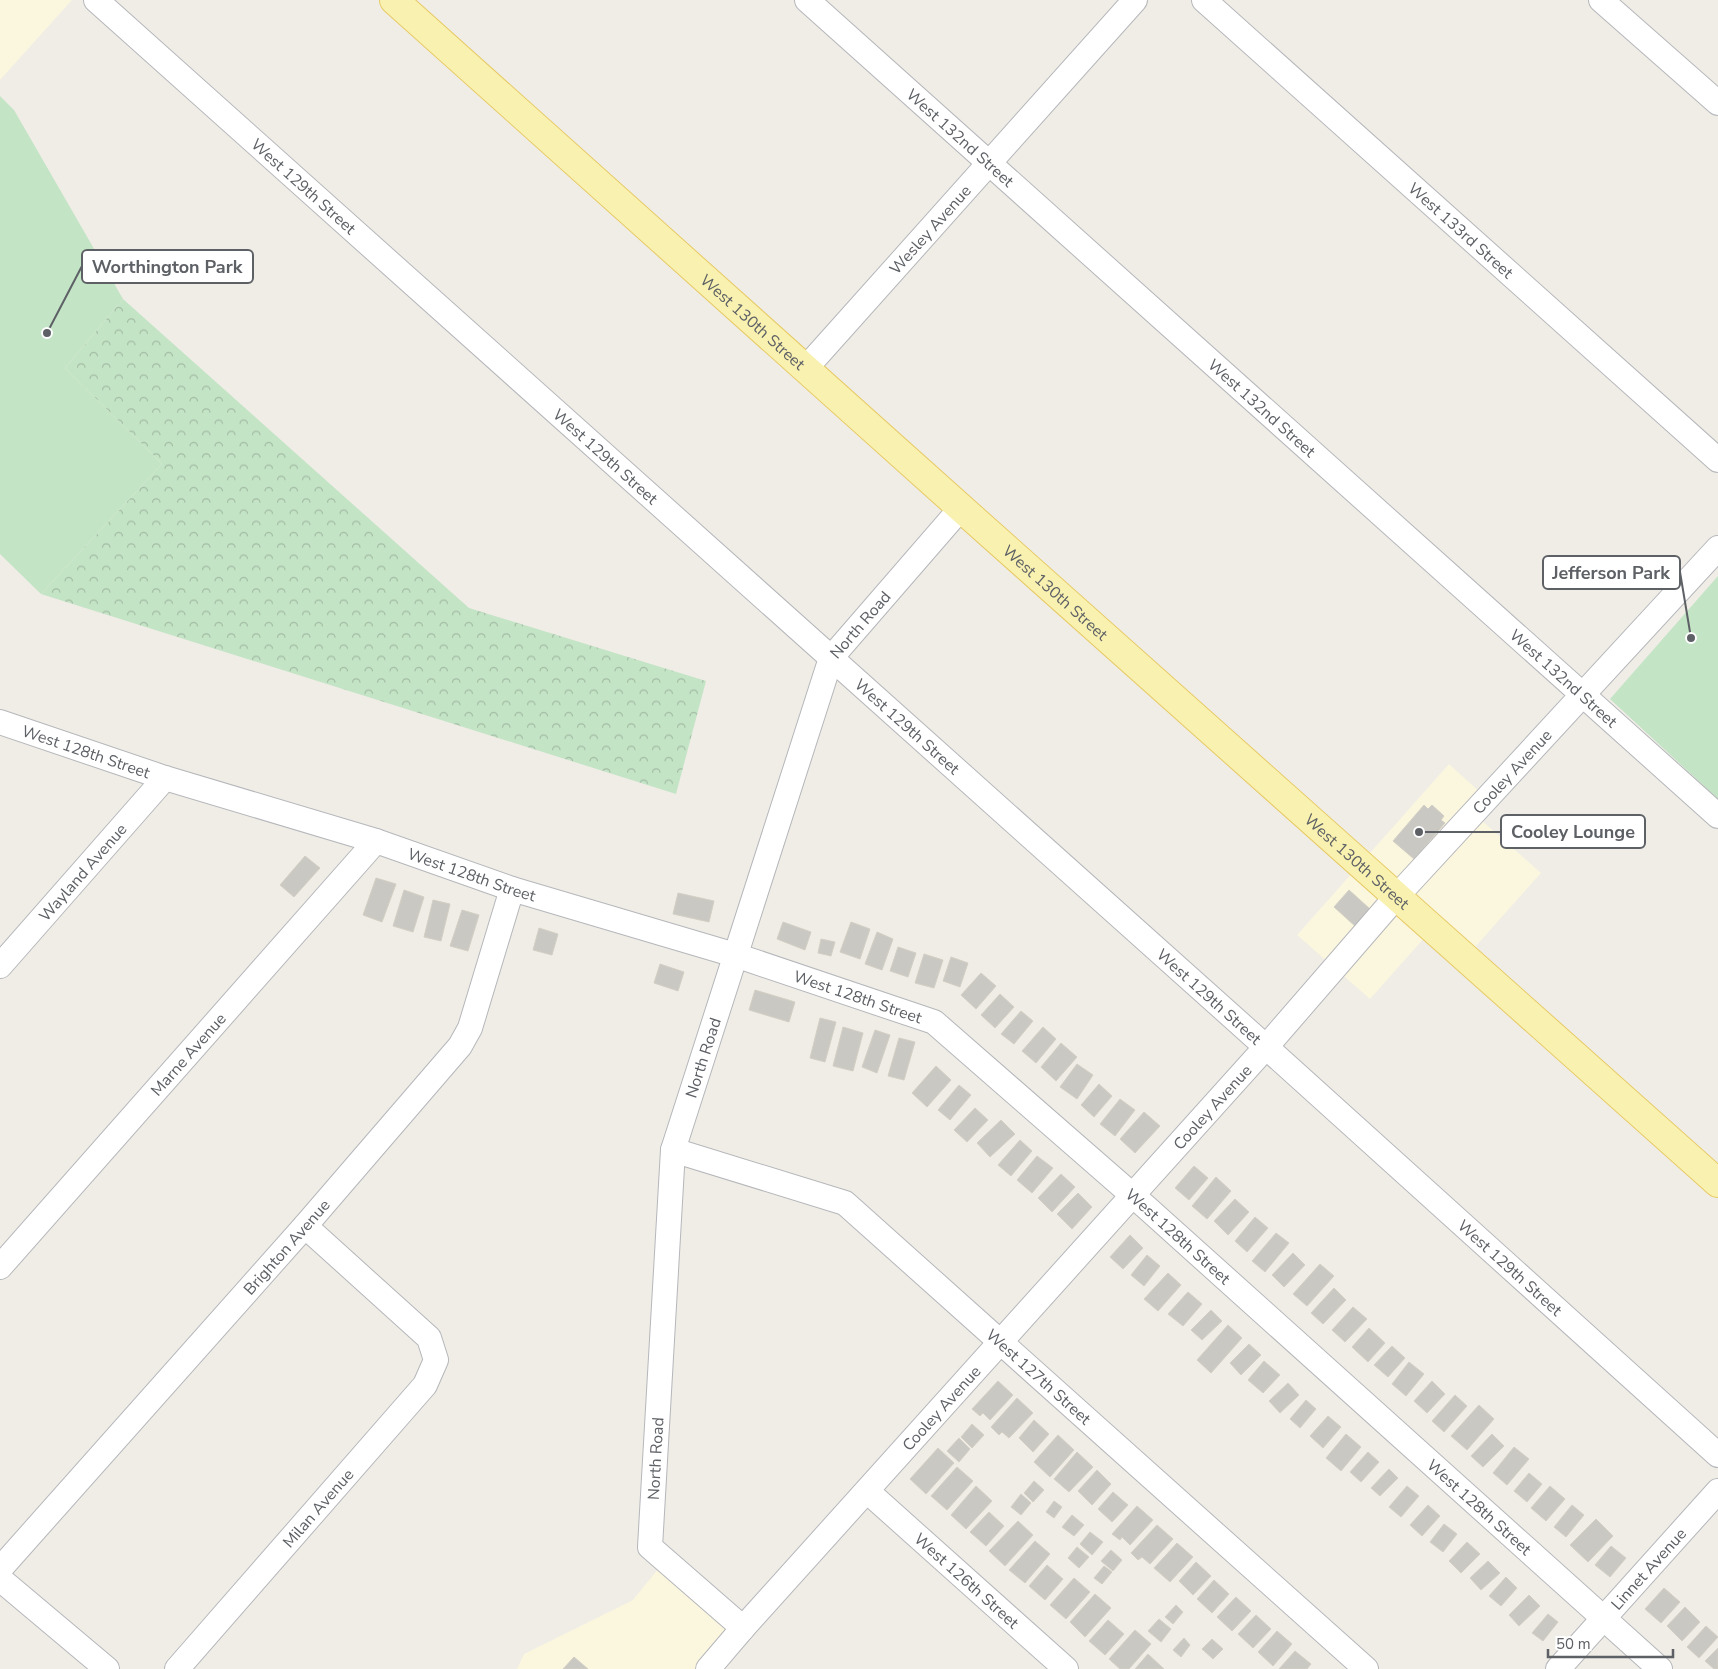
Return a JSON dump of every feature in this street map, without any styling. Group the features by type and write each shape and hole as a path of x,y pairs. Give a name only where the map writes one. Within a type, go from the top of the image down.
{"main road":[{"name":"West 130th Street","path":"394,0 1718,1183"}],"street":[{"name":"West 129th Street","path":"96,0 1718,1454"},
{"name":"West 132nd Street","path":"807,0 1718,816"},
{"name":"Wesley Avenue","path":"806,368 1135,0"},
{"name":"West 133rd Street","path":"1204,0 1718,460"},
{"path":"1601,0 1718,103"},
{"name":"North Road","path":"743,1628 650,1547 673,1150 734,955 831,658 961,508"},
{"name":"Cooley Avenue","path":"708,1669 999,1342 1266,1047 1396,897 1718,548"},
{"name":"West 128th Street","path":"0,722 165,778 376,841 512,889 734,955 934,1022 1132,1195 1660,1669"},
{"name":"Wayland Avenue","path":"0,966 165,778"},
{"name":"Marne Avenue","path":"0,1267 376,841"},
{"name":"Brighton Avenue","path":"0,1569 305,1226 460,1046 470,1028 512,889"},
{"name":"West 127th Street","path":"673,1150 845,1203 1366,1669"},
{"name":"Milan Avenue","path":"177,1669 425,1385 436,1360 429,1338 305,1226"},
{"name":"West 126th Street","path":"867,1491 1066,1669"},
{"name":"Linnet Avenue","path":"1558,1669 1718,1491"},
{"path":"0,1579 107,1669"}],"shaded area":[{"path":"0,0 72,0 0,80"},
{"path":"1449,764 1492,803 1480,819 1541,873 1460,964 1427,935 1370,999 1297,935"},
{"path":"658,1569 744,1642 720,1669 517,1669 524,1654 633,1600"}],"green space":[{"path":"0,96 14,110 123,299 65,368 162,464 41,594 0,554"},
{"path":"123,299 469,608 706,681 676,794 41,594 162,464 65,368"},
{"path":"1718,576 1718,799 1610,699"}],"building":[{"path":"1424,805 1428,809 1432,805 1444,816 1441,820 1445,823 1414,859 1393,841"},
{"path":"305,856 320,868 294,897 280,885"},
{"path":"376,878 396,884 382,922 363,915"},
{"path":"404,890 424,897 413,932 393,926"},
{"path":"1349,890 1370,909 1355,926 1334,907"},
{"path":"678,893 714,901 709,922 673,914"},
{"path":"433,900 450,904 441,941 424,937"},
{"path":"462,910 479,915 468,951 450,946"},
{"path":"783,922 811,932 805,950 777,939"},
{"path":"851,922 870,929 860,959 840,952"},
{"path":"539,928 558,934 552,955 533,950"},
{"path":"877,932 893,939 882,970 865,964"},
{"path":"821,939 835,942 831,956 818,953"},
{"path":"898,947 916,953 908,977 890,971"},
{"path":"924,954 943,960 934,988 915,983"},
{"path":"951,957 968,963 960,987 943,981"},
{"path":"660,964 684,972 678,991 654,983"},
{"path":"981,973 996,986 976,1009 961,995"},
{"path":"755,990 795,1002 789,1022 749,1010"},
{"path":"1000,994 1014,1007 995,1028 981,1015"},
{"path":"1021,1011 1033,1021 1014,1044 1001,1034"},
{"path":"820,1018 836,1022 825,1062 810,1058"},
{"path":"843,1027 863,1033 853,1071 833,1066"},
{"path":"1043,1027 1056,1039 1036,1063 1022,1051"},
{"path":"875,1030 890,1035 877,1073 862,1067"},
{"path":"899,1038 915,1042 904,1080 888,1076"},
{"path":"1061,1043 1077,1057 1056,1081 1041,1067"},
{"path":"1077,1064 1093,1075 1077,1099 1060,1087"},
{"path":"936,1066 951,1080 927,1107 912,1093"},
{"path":"1099,1084 1112,1096 1094,1117 1081,1105"},
{"path":"959,1085 971,1095 950,1120 938,1110"},
{"path":"1120,1099 1135,1110 1115,1136 1100,1124"},
{"path":"975,1108 988,1120 967,1142 954,1130"},
{"path":"1144,1112 1160,1126 1135,1153 1120,1139"},
{"path":"1001,1120 1015,1134 990,1157 977,1143"},
{"path":"1020,1140 1032,1151 1011,1176 998,1165"},
{"path":"1037,1156 1053,1168 1032,1193 1017,1180"},
{"path":"1194,1166 1208,1178 1189,1200 1175,1188"},
{"path":"1061,1174 1075,1187 1052,1212 1038,1198"},
{"path":"1216,1177 1231,1191 1207,1219 1192,1206"},
{"path":"1078,1193 1092,1207 1072,1229 1057,1214"},
{"path":"1235,1199 1249,1212 1228,1235 1214,1221"},
{"path":"1255,1217 1268,1228 1247,1252 1235,1241"},
{"path":"1276,1233 1289,1243 1265,1272 1252,1261"},
{"path":"1130,1235 1143,1248 1123,1269 1110,1257"},
{"path":"1293,1253 1305,1265 1284,1287 1272,1275"},
{"path":"1147,1255 1160,1266 1144,1286 1131,1275"},
{"path":"1320,1264 1334,1276 1307,1306 1293,1294"},
{"path":"1168,1273 1181,1285 1158,1311 1144,1299"},
{"path":"1334,1288 1346,1300 1323,1324 1311,1313"},
{"path":"1188,1292 1202,1304 1183,1326 1168,1314"},
{"path":"1353,1307 1367,1319 1345,1342 1332,1330"},
{"path":"1211,1310 1222,1321 1202,1340 1191,1330"},
{"path":"1228,1325 1242,1338 1211,1373 1197,1360"},
{"path":"1369,1328 1385,1343 1368,1362 1352,1347"},
{"path":"1249,1344 1261,1355 1241,1375 1230,1363"},
{"path":"1392,1346 1405,1358 1388,1377 1374,1365"},
{"path":"1264,1361 1280,1375 1263,1393 1248,1380"},
{"path":"1409,1362 1424,1374 1406,1396 1392,1384"},
{"path":"998,1381 1013,1395 990,1420 983,1413 980,1416 972,1409"},
{"path":"1432,1381 1445,1394 1427,1413 1414,1401"},
{"path":"1288,1383 1299,1395 1280,1413 1269,1401"},
{"path":"1455,1395 1467,1406 1444,1432 1432,1421"},
{"path":"1017,1398 1033,1413 1009,1438 1002,1432 999,1435 991,1427"},
{"path":"1306,1400 1316,1409 1300,1428 1290,1419"},
{"path":"1479,1405 1494,1419 1467,1450 1451,1436"},
{"path":"1328,1416 1341,1427 1323,1448 1310,1436"},
{"path":"1034,1420 1049,1434 1033,1452 1019,1438"},
{"path":"972,1424 984,1435 972,1448 961,1437"},
{"path":"1346,1434 1361,1447 1341,1471 1326,1458"},
{"path":"1492,1434 1504,1446 1483,1467 1471,1456"},
{"path":"1058,1435 1074,1450 1050,1477 1034,1462"},
{"path":"959,1438 970,1449 959,1462 947,1451"},
{"path":"1514,1447 1529,1459 1507,1485 1493,1473"},
{"path":"938,1448 954,1463 926,1494 910,1479"},
{"path":"1077,1452 1093,1467 1069,1492 1054,1479"},
{"path":"1368,1452 1379,1462 1361,1482 1350,1472"},
{"path":"957,1467 973,1481 947,1510 931,1496"},
{"path":"1389,1469 1398,1478 1380,1496 1371,1488"},
{"path":"1097,1470 1111,1484 1092,1505 1078,1491"},
{"path":"1529,1473 1542,1484 1527,1502 1514,1491"},
{"path":"1034,1481 1044,1490 1033,1502 1024,1493"},
{"path":"976,1486 992,1501 966,1529 951,1515"},
{"path":"1407,1486 1419,1496 1401,1517 1389,1507"},
{"path":"1550,1486 1565,1499 1546,1521 1531,1508"},
{"path":"1113,1492 1128,1505 1112,1522 1098,1509"},
{"path":"1021,1494 1031,1503 1021,1515 1011,1507"},
{"path":"1054,1501 1062,1507 1054,1518 1046,1512"},
{"path":"1428,1505 1440,1516 1422,1536 1410,1525"},
{"path":"1572,1505 1584,1515 1566,1537 1554,1527"},
{"path":"1137,1506 1153,1520 1130,1545 1122,1537 1120,1540 1112,1534"},
{"path":"989,1512 1004,1526 986,1546 970,1532"},
{"path":"1072,1515 1084,1525 1074,1536 1062,1527"},
{"path":"1596,1519 1613,1536 1588,1562 1570,1545"},
{"path":"1018,1521 1033,1535 1005,1566 989,1551"},
{"path":"1444,1524 1457,1534 1443,1552 1430,1542"},
{"path":"1157,1525 1173,1539 1150,1564 1142,1557 1138,1560 1131,1553"},
{"path":"1090,1532 1103,1542 1092,1555 1080,1544"},
{"path":"1035,1541 1050,1554 1025,1583 1009,1570"},
{"path":"1467,1542 1480,1554 1461,1573 1449,1561"},
{"path":"1177,1543 1193,1557 1170,1582 1154,1568"},
{"path":"1611,1546 1626,1558 1610,1577 1595,1565"},
{"path":"1077,1547 1089,1557 1079,1568 1068,1558"},
{"path":"1111,1550 1122,1560 1113,1571 1101,1561"},
{"path":"1488,1561 1500,1573 1481,1590 1470,1578"},
{"path":"1196,1562 1211,1576 1193,1595 1179,1581"},
{"path":"1047,1565 1063,1579 1045,1600 1029,1586"},
{"path":"1104,1566 1112,1572 1102,1584 1094,1578"},
{"path":"1506,1577 1517,1588 1501,1606 1489,1596"},
{"path":"1074,1578 1090,1592 1066,1619 1050,1605"},
{"path":"1214,1580 1229,1594 1212,1613 1197,1599"},
{"path":"1664,1588 1680,1602 1661,1623 1645,1609"},
{"path":"1095,1594 1111,1608 1085,1637 1070,1622"},
{"path":"1529,1595 1540,1606 1519,1626 1509,1615"},
{"path":"1236,1597 1251,1611 1232,1631 1217,1617"},
{"path":"1176,1605 1183,1612 1173,1624 1165,1617"},
{"path":"1685,1607 1700,1622 1682,1641 1667,1626"},
{"path":"1548,1614 1558,1622 1543,1641 1532,1633"},
{"path":"1256,1615 1271,1629 1253,1648 1238,1634"},
{"path":"1159,1619 1171,1629 1161,1642 1148,1631"},
{"path":"1108,1620 1124,1634 1105,1655 1089,1641"},
{"path":"1706,1626 1718,1637 1699,1658 1687,1647"},
{"path":"1135,1630 1151,1644 1129,1669 1120,1669 1109,1659"},
{"path":"1277,1631 1292,1644 1273,1666 1258,1652"},
{"path":"1184,1638 1190,1645 1181,1657 1173,1650"},
{"path":"1212,1639 1223,1649 1213,1659 1202,1649"},
{"path":"1718,1648 1718,1669 1714,1669 1705,1661"},
{"path":"1295,1651 1311,1664 1307,1669 1279,1669"},
{"path":"1148,1654 1164,1669 1135,1669"},
{"path":"574,1657 588,1669 563,1669"}],"place":[{"name":"Worthington Park","path":"47,333"},
{"name":"Jefferson Park","path":"1691,638"},
{"name":"Cooley Lounge","path":"1419,832"}]}
